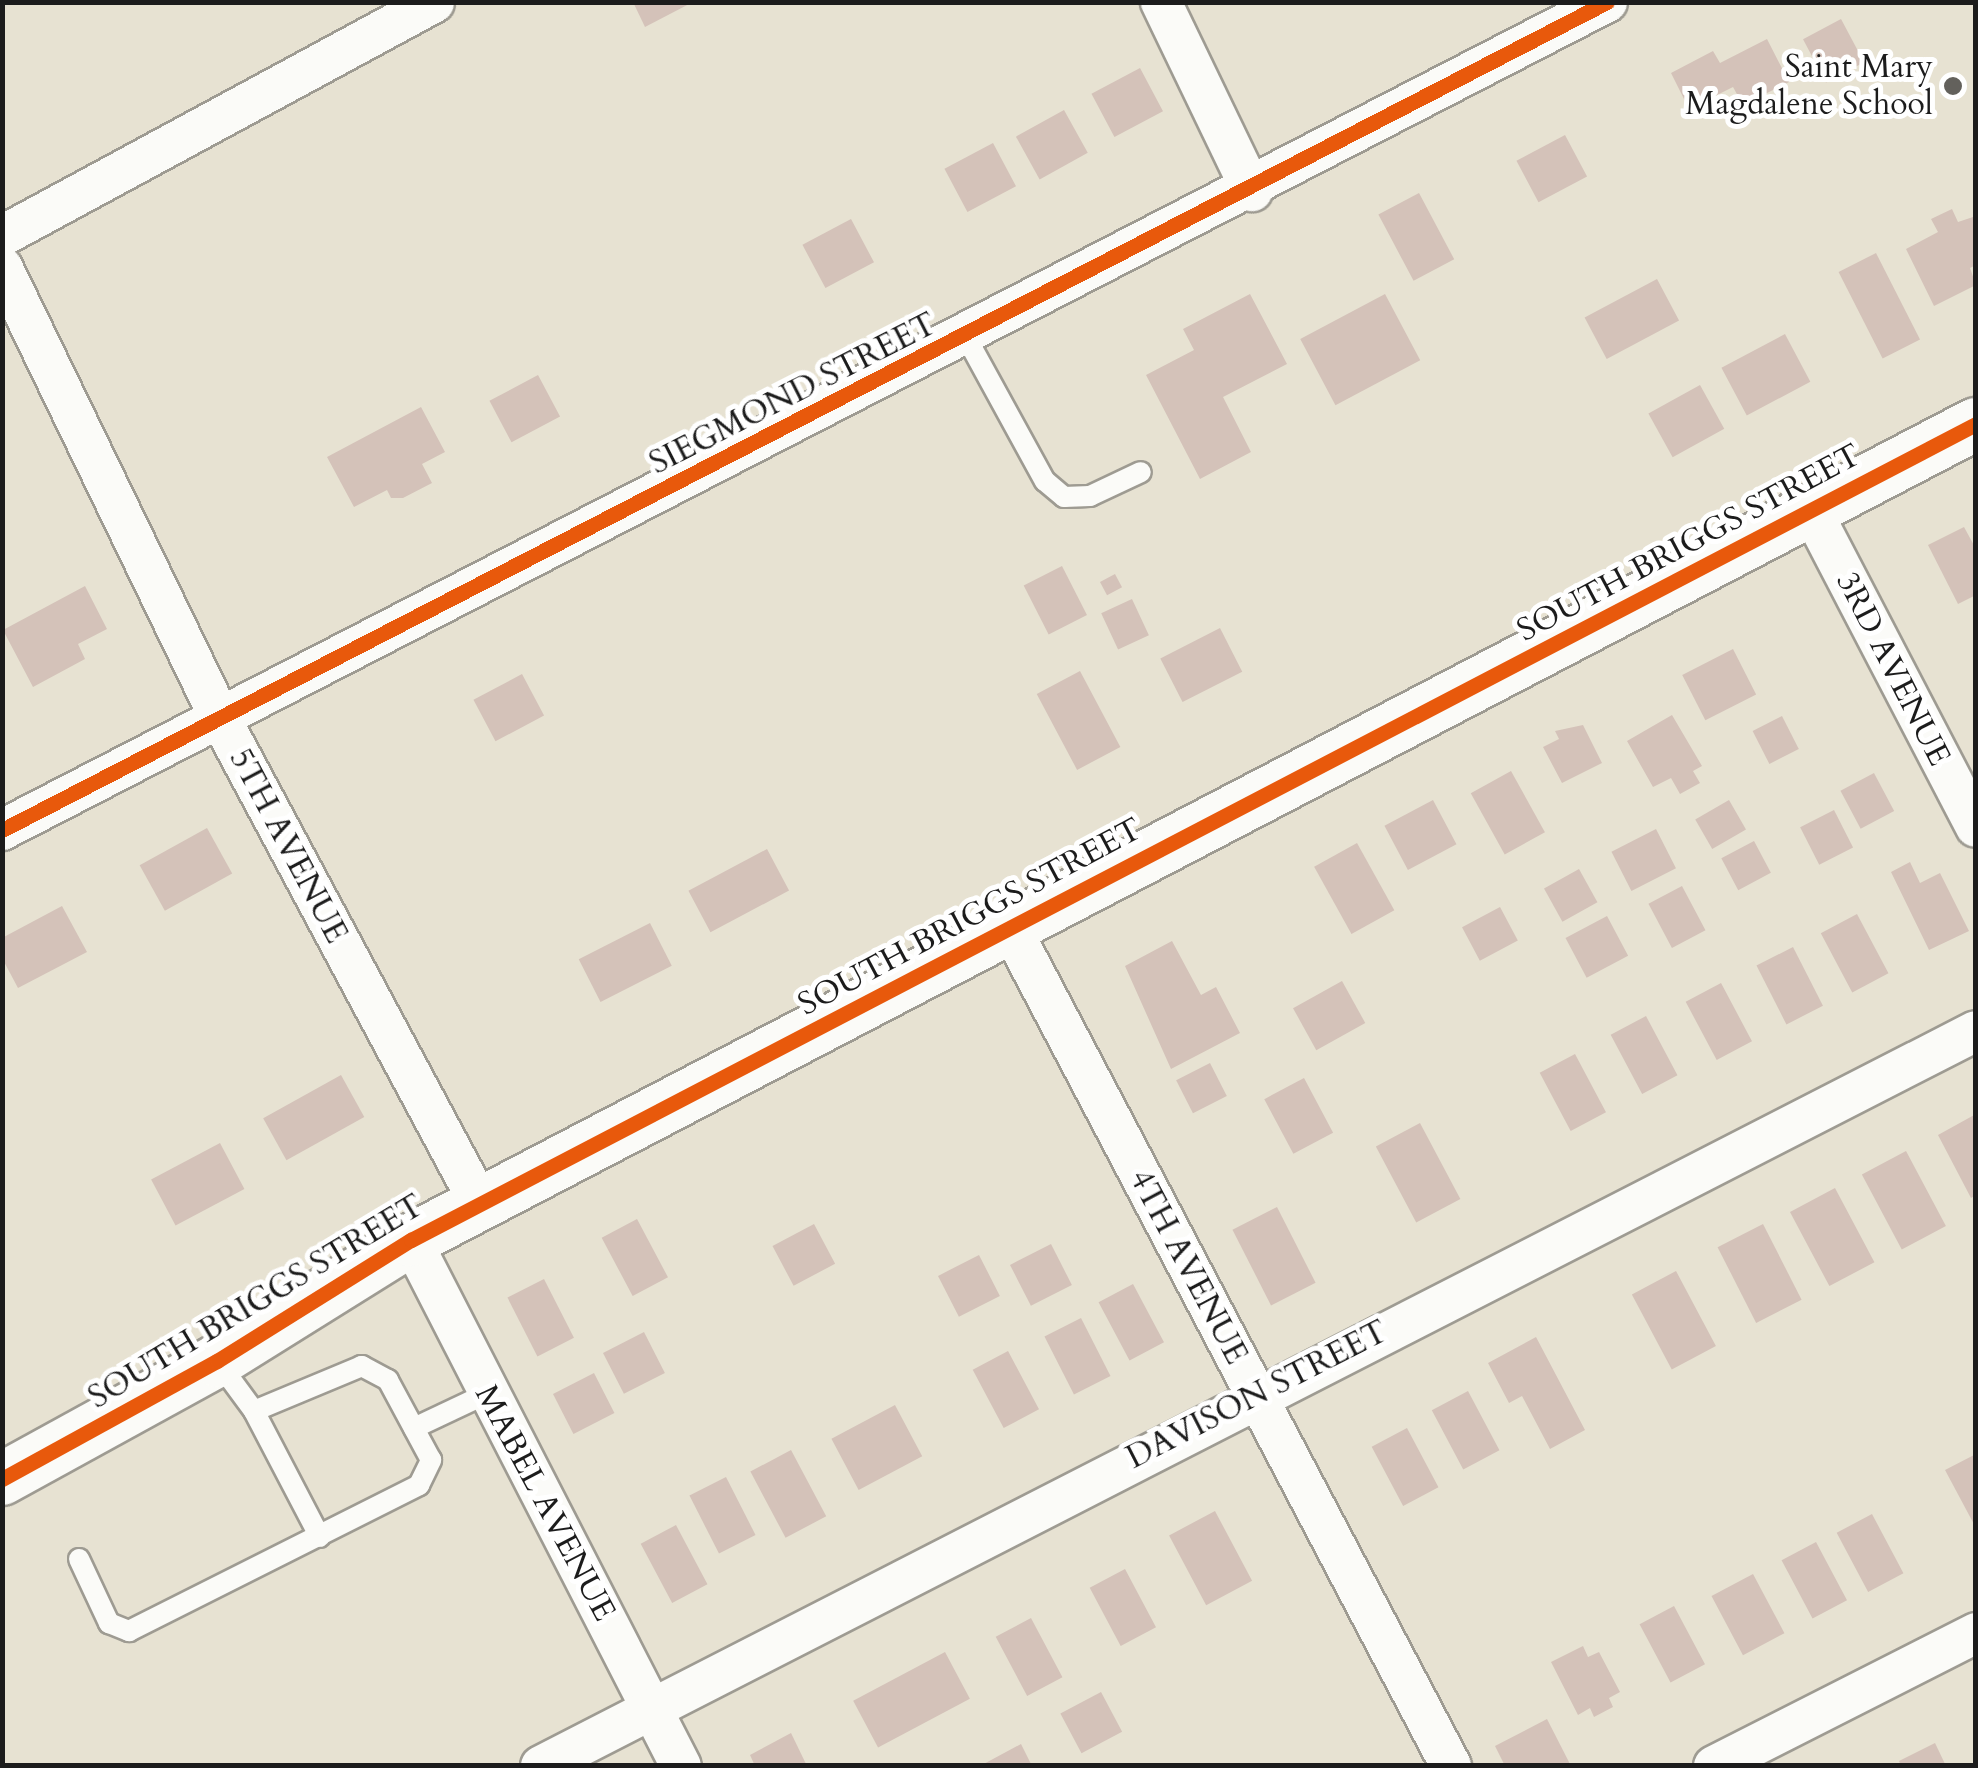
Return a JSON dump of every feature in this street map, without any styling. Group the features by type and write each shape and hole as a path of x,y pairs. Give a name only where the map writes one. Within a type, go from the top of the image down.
{"street":[{"path":"2,236 434,2"},
{"path":"1161,2 1252,190"},
{"name":"SIEGMOND STREET","path":"2,830 1252,190 1607,2"},
{"name":"5TH AVENUE","path":"2,267 220,718 480,1204"},
{"name":"SOUTH BRIGGS STREET","path":"2,1479 217,1361 411,1240 1976,424"},
{"name":"3RD AVENUE","path":"1811,510 1976,827"},
{"name":"4TH AVENUE","path":"1010,928 1451,1766"},
{"name":"DAVISON STREET","path":"541,1766 1256,1394 1976,1032"},
{"name":"MABEL AVENUE","path":"411,1240 486,1394 681,1766"},
{"path":"1714,1766 1976,1632"}],"lane":[{"path":"966,336 1045,481 1064,497 1090,496 1141,472"},
{"path":"217,1361 254,1411 320,1537"},
{"path":"79,1560 109,1623 129,1631 420,1485 430,1460 388,1380 362,1366 254,1411"},
{"path":"414,1428 486,1394"}],"building":[{"path":"633,2 693,2 645,27"},
{"path":"1841,19 1864,62 1826,82 1803,39"},
{"path":"1767,39 1789,82 1743,105 1733,87 1689,109 1671,73 1713,51 1720,63"},
{"path":"1140,68 1163,111 1114,137 1091,94"},
{"path":"1064,110 1088,153 1040,180 1016,137"},
{"path":"1565,135 1587,176 1539,202 1516,161"},
{"path":"993,143 1016,186 967,212 944,169"},
{"path":"1419,193 1454,259 1414,281 1378,215"},
{"path":"1952,209 1958,222 1976,216 1976,265 1970,268 1976,285 1934,306 1906,249 1938,232 1931,219"},
{"path":"851,219 874,262 825,288 802,245"},
{"path":"1876,253 1920,339 1883,358 1839,272"},
{"path":"1657,279 1679,320 1607,359 1585,317"},
{"path":"1250,294 1287,364 1223,397 1251,452 1200,479 1146,375 1194,350 1183,329"},
{"path":"1385,294 1420,360 1335,405 1300,339"},
{"path":"1785,334 1810,382 1747,415 1721,368"},
{"path":"538,375 560,416 512,442 489,401"},
{"path":"1700,385 1724,429 1673,457 1648,414"},
{"path":"421,407 445,452 422,464 432,483 403,498 391,498 387,490 354,507 327,457"},
{"path":"1964,527 1976,549 1976,595 1958,604 1928,545"},
{"path":"1062,566 1087,615 1049,635 1024,586"},
{"path":"1115,574 1122,587 1107,595 1100,582"},
{"path":"85,586 107,629 78,644 85,659 33,687 3,630"},
{"path":"1132,599 1149,635 1118,650 1101,613"},
{"path":"1220,628 1242,672 1183,702 1160,658"},
{"path":"1733,649 1756,694 1705,720 1682,675"},
{"path":"1080,671 1120,747 1077,770 1037,694"},
{"path":"522,674 544,715 496,741 473,700"},
{"path":"1672,715 1702,766 1693,771 1700,783 1680,794 1671,778 1653,787 1627,741"},
{"path":"1782,716 1799,749 1769,764 1753,731"},
{"path":"1583,725 1602,763 1562,783 1543,747 1559,739 1555,731"},
{"path":"1511,771 1545,832 1505,855 1471,793"},
{"path":"1874,773 1894,811 1861,829 1840,791"},
{"path":"1433,800 1456,844 1408,870 1384,826"},
{"path":"1729,800 1746,829 1712,849 1695,820"},
{"path":"1834,810 1853,847 1819,865 1800,827"},
{"path":"207,828 232,873 165,911 140,865"},
{"path":"1656,829 1676,868 1631,891 1611,852"},
{"path":"1754,841 1771,873 1738,890 1721,858"},
{"path":"1357,843 1394,910 1351,934 1314,867"},
{"path":"767,849 789,890 710,932 688,891"},
{"path":"1910,862 1920,883 1940,873 1969,931 1929,950 1891,872"},
{"path":"1579,869 1597,902 1562,922 1544,888"},
{"path":"1682,886 1705,930 1672,948 1648,904"},
{"path":"62,906 87,952 18,988 2,958 2,938"},
{"path":"1500,907 1518,941 1480,961 1462,927"},
{"path":"1857,914 1888,973 1852,992 1821,933"},
{"path":"1607,916 1628,956 1587,978 1566,938"},
{"path":"650,923 672,966 601,1002 579,959"},
{"path":"1172,941 1201,995 1216,987 1240,1033 1171,1069 1125,966"},
{"path":"1793,947 1823,1006 1786,1024 1756,966"},
{"path":"1342,981 1365,1023 1316,1050 1293,1008"},
{"path":"1721,983 1752,1041 1717,1060 1686,1002"},
{"path":"1646,1016 1677,1075 1642,1094 1611,1035"},
{"path":"1575,1054 1606,1112 1571,1131 1540,1073"},
{"path":"1210,1063 1227,1096 1193,1113 1176,1080"},
{"path":"341,1075 364,1117 286,1160 263,1118"},
{"path":"1304,1078 1333,1133 1293,1154 1264,1099"},
{"path":"1976,1114 1976,1195 1971,1198 1938,1135"},
{"path":"1420,1123 1460,1199 1416,1222 1376,1146"},
{"path":"220,1143 244,1189 176,1226 151,1180"},
{"path":"1906,1151 1946,1226 1902,1250 1862,1174"},
{"path":"1835,1188 1874,1262 1829,1286 1790,1212"},
{"path":"1277,1207 1316,1283 1271,1305 1232,1230"},
{"path":"637,1219 668,1277 633,1296 602,1238"},
{"path":"814,1224 835,1264 794,1286 773,1246"},
{"path":"1763,1224 1802,1300 1756,1323 1718,1247"},
{"path":"1051,1244 1072,1285 1031,1306 1010,1265"},
{"path":"979,1255 1000,1296 959,1317 938,1276"},
{"path":"1676,1271 1716,1346 1672,1370 1632,1294"},
{"path":"544,1279 574,1338 537,1356 507,1298"},
{"path":"1133,1284 1164,1342 1130,1361 1099,1302"},
{"path":"1081,1318 1111,1376 1074,1395 1044,1337"},
{"path":"644,1332 665,1373 624,1394 603,1353"},
{"path":"1536,1337 1585,1430 1550,1449 1522,1396 1509,1403 1488,1363"},
{"path":"1008,1351 1039,1409 1004,1428 973,1370"},
{"path":"594,1373 614,1413 573,1434 553,1394"},
{"path":"1468,1391 1499,1450 1463,1469 1432,1410"},
{"path":"895,1405 922,1456 859,1490 831,1439"},
{"path":"1407,1428 1438,1487 1403,1506 1372,1447"},
{"path":"791,1450 826,1516 786,1538 750,1472"},
{"path":"1976,1454 1976,1528 1945,1470"},
{"path":"726,1477 756,1535 719,1554 689,1496"},
{"path":"1215,1511 1252,1581 1206,1605 1169,1535"},
{"path":"1872,1514 1903,1573 1868,1592 1837,1533"},
{"path":"676,1525 707,1584 672,1603 641,1544"},
{"path":"1816,1542 1847,1600 1813,1619 1782,1560"},
{"path":"1125,1569 1156,1627 1121,1646 1090,1588"},
{"path":"1753,1574 1784,1633 1743,1655 1712,1596"},
{"path":"1674,1606 1705,1664 1671,1683 1640,1624"},
{"path":"1031,1618 1062,1677 1027,1696 996,1637"},
{"path":"1583,1646 1588,1657 1599,1652 1620,1692 1609,1698 1613,1707 1594,1717 1590,1708 1578,1715 1551,1662"},
{"path":"945,1652 970,1699 878,1748 853,1701"},
{"path":"1101,1692 1122,1732 1082,1753 1060,1714"},
{"path":"1547,1719 1571,1766 1505,1766 1495,1746"},
{"path":"791,1733 807,1766 755,1766 750,1755"},
{"path":"1935,1743 1946,1766 1901,1766 1899,1761"},
{"path":"1021,1744 1032,1766 980,1766"}],"cycle path":[{"path":"2,830 1607,2"},
{"path":"2,1479 217,1361 411,1240 1976,424"}],"place":[{"name":"Saint Mary Magdalene School","path":"1953,86"}]}
